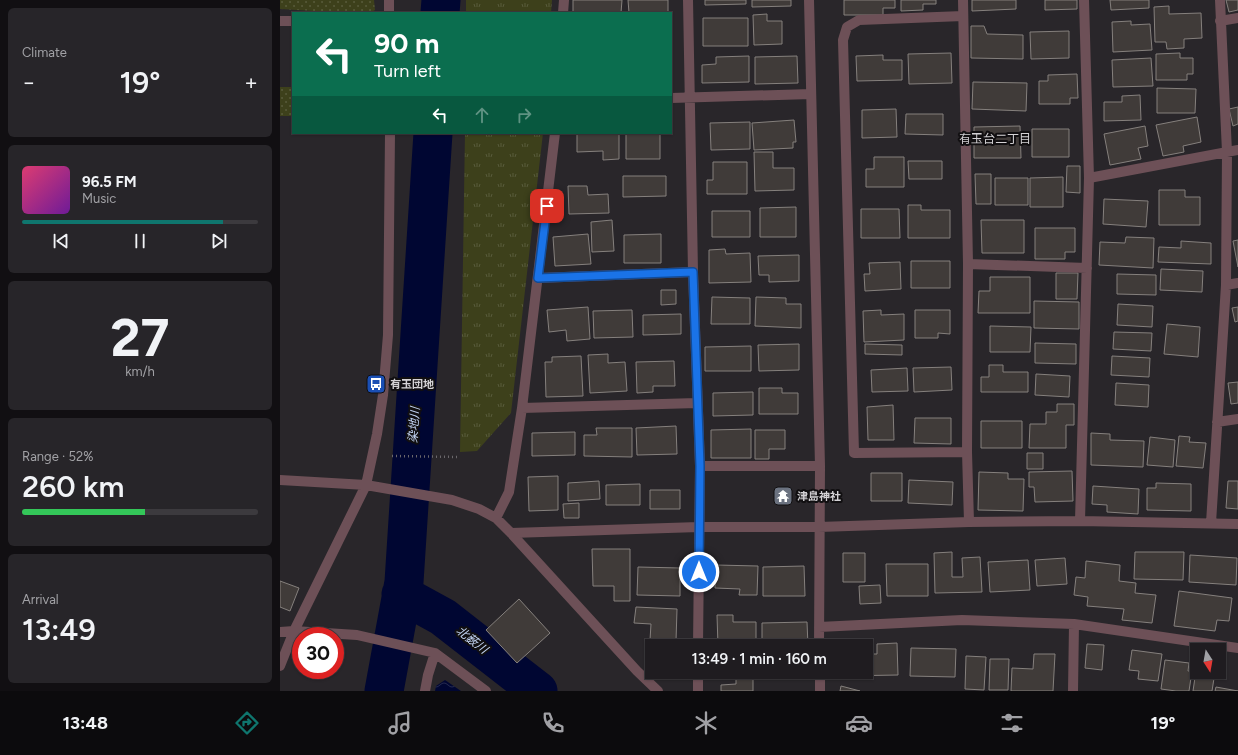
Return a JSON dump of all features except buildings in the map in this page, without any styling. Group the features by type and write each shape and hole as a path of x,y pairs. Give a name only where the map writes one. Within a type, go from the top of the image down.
{"street":[{"path":"389,12 390,0"},
{"path":"563,12 564,0"},
{"path":"688,0 693,272 700,466 698,639"},
{"path":"809,0 810,94 820,466 819,639"},
{"path":"963,0 968,264 967,452 969,522"},
{"path":"1080,521 1089,178 1084,0"},
{"path":"1211,523 1226,285 1227,152 1220,0"},
{"path":"963,16 859,20 846,27 843,40 854,453 967,452"},
{"path":"1220,21 1238,18"},
{"path":"280,21 292,21"},
{"path":"672,98 810,94"},
{"path":"296,627 366,485 377,434 383,395 388,334 390,134"},
{"path":"496,518 509,492 522,408 555,134"},
{"path":"1089,178 1238,150"},
{"path":"968,264 1087,268"},
{"path":"538,278 693,272"},
{"path":"1226,285 1238,283"},
{"path":"522,408 697,403"},
{"path":"1217,422 1238,418"},
{"path":"700,466 820,466"},
{"path":"280,480 366,485 452,500 479,509 496,518 658,691"},
{"path":"511,533 699,527 819,527 969,522 1080,521 1238,524"},
{"path":"819,627 962,620 1074,624 1238,648"},
{"path":"1073,691 1074,624"},
{"path":"280,632 292,631"},
{"path":"344,634 357,635 435,653 486,691"},
{"path":"280,666 292,636"},
{"path":"425,691 435,653"},
{"path":"698,679 698,691"},
{"path":"820,679 820,691"}],"path":[{"path":"392,456 460,457"}],"green space":[{"path":"280,0 374,0 375,10 372,12 330,12 280,9"},
{"path":"466,0 552,0 551,12 466,12"},
{"path":"280,87 292,87 292,116 280,116"},
{"path":"465,134 543,134 511,413 477,451 460,452"}],"water":[{"path":"445,680 461,691 435,691 436,686"}],"waterway":[{"name":"染地川","path":"440,12 441,0"},
{"name":"染地川","path":"384,691 404,582 433,134"},
{"name":"北薮川","path":"401,594 443,617 538,691"}],"place":[{"name":"有玉団地","path":"376,384"},
{"name":"津島神社","path":"783,496"}],"district":[{"name":"有玉台二丁目","path":"995,139"}],"route":[{"path":"547,206 538,278 693,272 700,466 699,572"}]}
